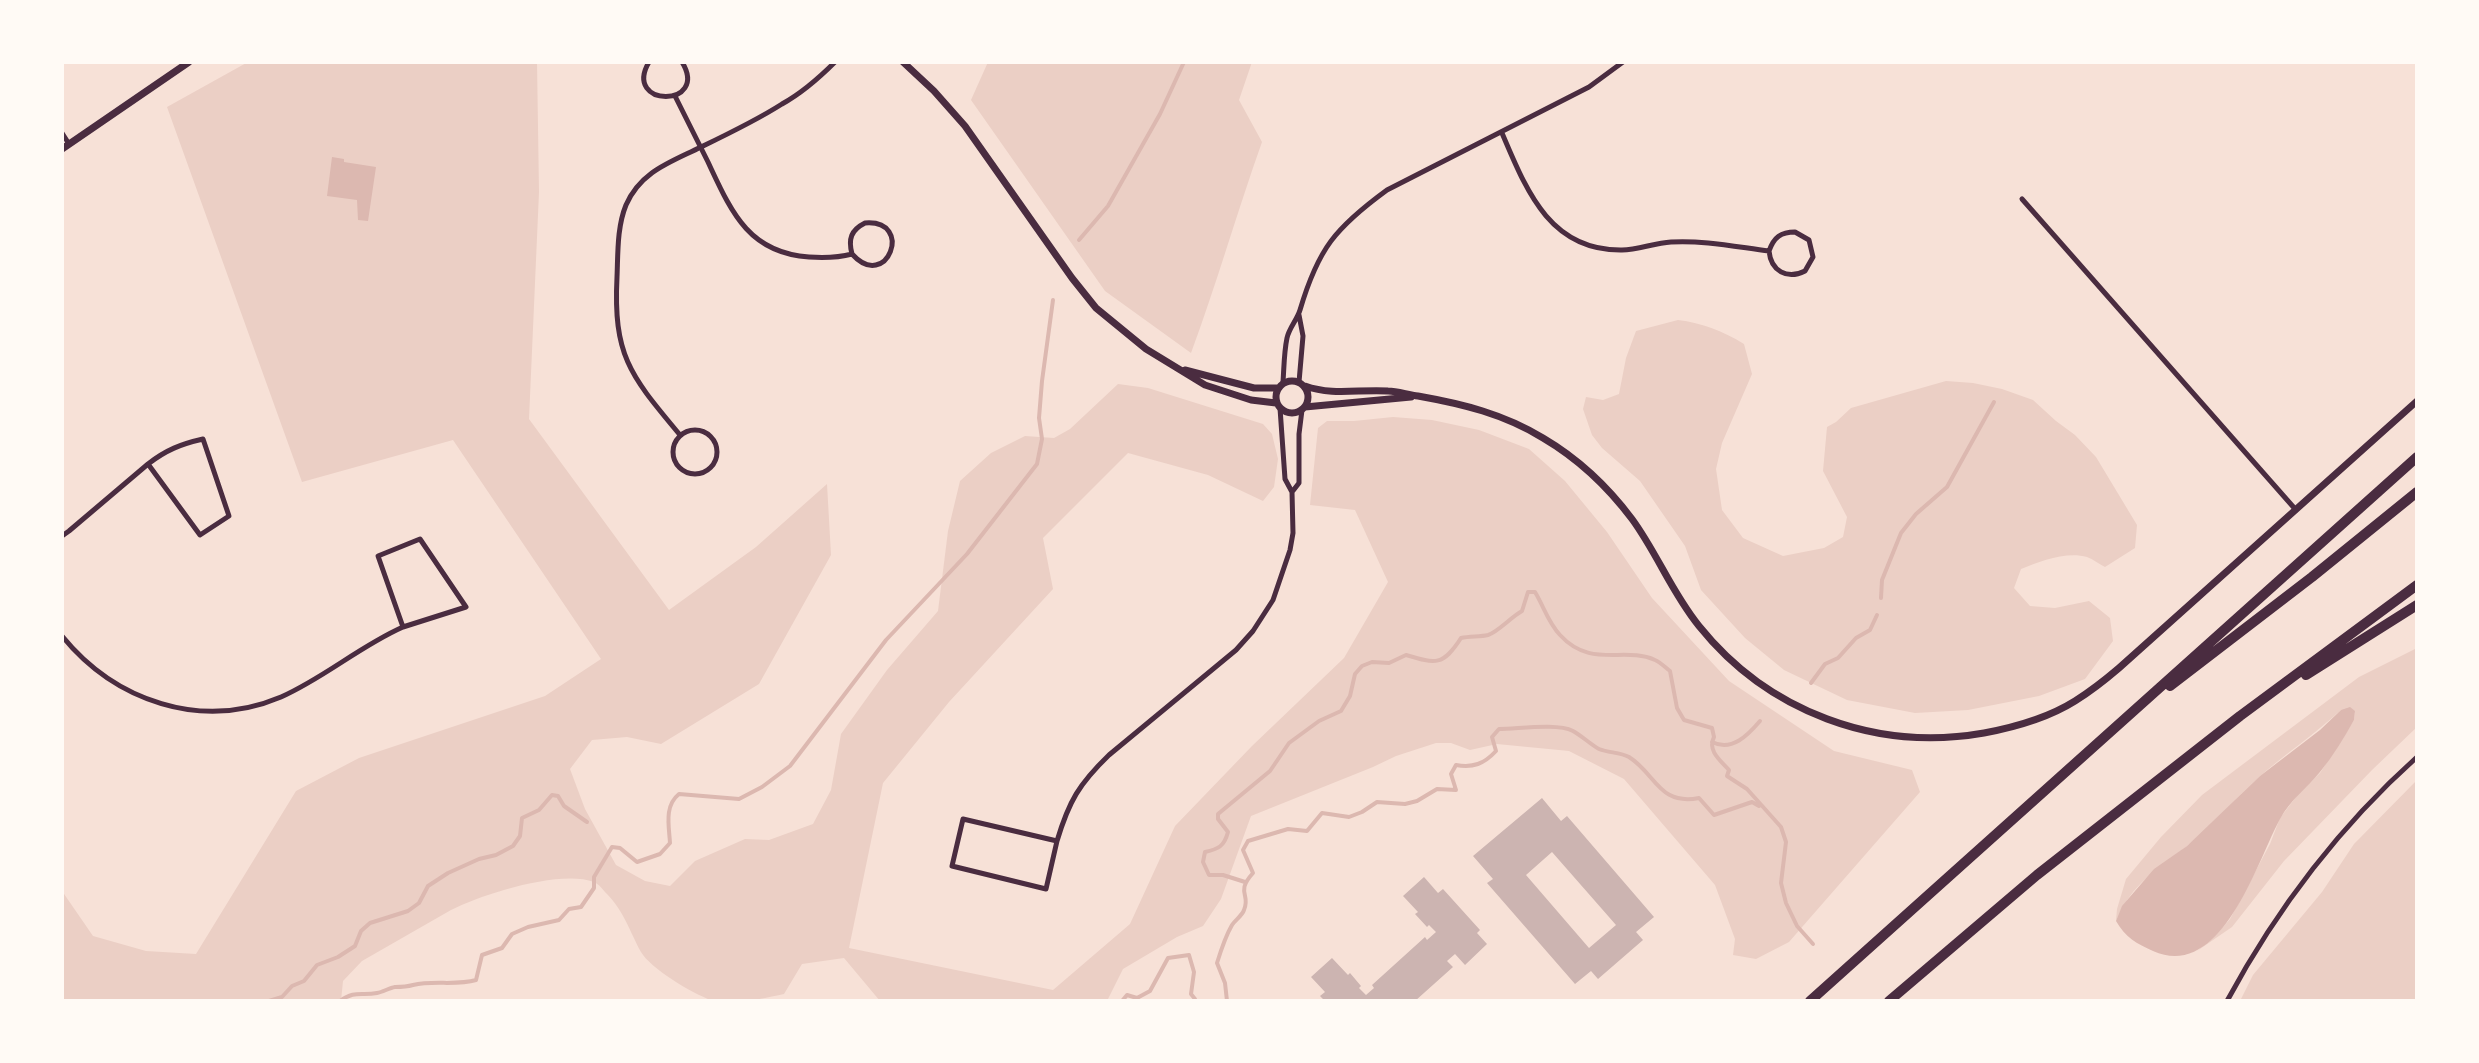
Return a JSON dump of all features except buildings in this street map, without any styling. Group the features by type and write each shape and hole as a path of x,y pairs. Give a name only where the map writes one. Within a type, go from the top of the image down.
{"highway":[{"path":"1810,1001 2417,457"},
{"path":"2105,736 2300,587 2417,492"},
{"path":"1889,1001 2037,875 2240,716 2417,585"},
{"path":"2240,716 2417,605"}],"street":[{"path":"62,133 66,146 189,62"},
{"path":"649,62 644,78 647,87 653,94 664,98 675,96 683,90 688,72 682,62"},
{"path":"680,435 631,373 622,350 615,305 621,222 627,204 649,174 666,162 782,104 835,62"},
{"path":"903,62 965,126 1096,308 1146,349 1205,385 1278,405 1288,413 1304,408 1417,396"},
{"path":"1057,841 963,819 952,866 1046,889 1057,841 1072,798 1090,774 1236,650 1273,600 1293,533 1292,492 1285,479 1282,419 1278,405 1287,335 1299,314 1308,281 1322,252 1360,210 1387,190 1589,87 1623,62"},
{"path":"675,96 729,206 753,237 768,246 802,257 838,258 852,254"},
{"path":"1502,133 1528,193 1541,211 1553,225 1588,245 1624,250 1669,242 1691,242 1769,251"},
{"path":"2022,199 2296,510"},
{"path":"865,223 881,224 892,238 893,247 889,256 875,265 859,262 852,254 849,244 852,233 865,223"},
{"path":"1795,232 1809,240 1813,257 1805,271 1790,275 1781,273 1773,266 1769,251 1780,234 1795,232"},
{"path":"1292,492 1299,483 1299,434 1308,397 1302,384 1303,336 1299,314"},
{"path":"1179,368 1254,388 1294,380 1328,393 1389,391 1472,406 1496,414 1543,437 1600,483 1632,519 1697,624 1744,671 1797,706 1857,730 1948,738 2001,730 2074,702 2119,668 2417,401"},
{"path":"695,430 713,439 717,456 707,471 688,473 675,462 672,452 680,435 695,430"},
{"path":"62,536 148,464 172,447 203,439 229,516 200,535 148,464"},
{"path":"62,636 89,665 126,691 165,705 210,711 254,705 281,696 381,637 466,607 420,539 378,556 403,627"},
{"path":"2227,1001 2250,958 2316,864 2356,818 2417,757"}],"shaded area":[{"path":"248,62 537,62 539,192 529,419 669,610 756,547 827,484 831,555 759,684 661,744 627,737 592,740 570,769 585,809 616,865 645,881 670,886 695,861 745,839 769,840 813,824 831,790 841,734 887,670 938,611 948,531 960,481 991,453 1025,436 1054,438 1070,429 1118,384 1148,388 1263,424 1272,434 1278,459 1274,487 1263,501 1208,475 1128,453 1043,538 1053,589 949,702 883,783 849,948 1053,990 1130,924 1175,826 1252,746 1344,658 1388,582 1355,510 1310,505 1318,428 1327,421 1393,417 1432,420 1479,430 1529,449 1565,481 1607,532 1652,598 1729,681 1834,751 1912,770 1920,792 1789,942 1756,959 1733,955 1735,939 1715,885 1624,779 1569,751 1497,744 1470,750 1451,743 1436,743 1396,756 1251,816 1221,899 1203,926 1177,937 1123,969 1107,1001 880,1001 844,958 802,964 784,994 719,1002 694,992 653,965 641,952 618,908 598,884 580,879 562,879 522,885 451,910 362,961 343,981 341,1001 62,1001 62,891 93,936 146,951 196,954 296,791 359,758 545,696 601,659 453,440 302,482 167,107"},
{"path":"988,62 1252,62 1239,100 1262,142 1191,353 1105,291 971,100"},
{"path":"332,157 376,167 368,221 358,220 357,200 327,196"},
{"path":"1678,320 1712,328 1744,344 1752,374 1722,443 1716,469 1722,510 1743,538 1783,556 1824,548 1843,537 1847,517 1823,471 1827,427 1851,408 1946,381 1973,383 2033,400 2075,435 2096,457 2137,525 2135,548 2105,567 2079,555 2045,560 2021,569 2014,588 2030,606 2055,608 2089,601 2110,618 2113,641 2085,679 2039,696 1968,710 1915,713 1847,700 1784,670 1745,638 1701,590 1685,546 1640,481 1602,448 1592,435 1583,409 1586,397 1603,400 1619,394 1626,358 1636,331"},
{"path":"2417,648 2417,727 2284,861 2232,927 2197,951 2230,919 2270,844 2280,818 2299,793 2320,773 2354,720 2355,711 2341,710 2259,777 2197,838 2138,887 2116,921 2126,879 2202,795 2359,677"},
{"path":"2350,707 2355,711 2354,720 2320,772 2284,812 2248,887 2217,934 2199,949 2177,956 2153,951 2127,936 2116,921 2122,906 2154,869 2187,846 2260,776 2341,710"},
{"path":"2417,780 2417,1001 2240,1001 2253,975 2322,892 2354,844"}],"waterway":[{"path":"1079,240 1108,206 1160,114 1184,62"},
{"path":"340,1001 354,994 377,993 395,987 476,980 482,955 502,948 512,934 559,920 569,909 581,907 594,888 594,877 612,847 620,848 637,862 660,854 670,843 669,810 679,794 739,799 762,787 790,766 886,640 967,554 1037,464 1042,439 1039,418 1042,381 1053,300"},
{"path":"1881,598 1882,580 1901,533 1916,514 1947,487 1994,402"},
{"path":"1245,882 1223,875 1209,875 1203,862 1205,852 1220,846 1228,832 1218,819 1218,814 1270,771 1289,743 1319,721 1341,711 1350,696 1355,674 1362,666 1372,662 1389,663 1406,655 1432,661 1444,658 1461,638 1496,631 1522,611 1528,592 1535,592 1552,625 1572,645 1596,654 1643,656 1657,661 1670,671 1677,708 1684,720 1712,728 1712,747 1729,770 1727,776 1747,789 1781,827 1786,842 1781,883 1786,903 1797,926 1813,944"},
{"path":"1811,683 1825,664 1838,658 1856,638 1870,630 1877,615"},
{"path":"1712,742 1719,745 1733,743 1760,721"},
{"path":"1227,1001 1225,983 1217,963 1233,923 1246,905 1244,889 1253,873 1243,850 1248,841 1288,829 1307,831 1322,813 1349,817 1377,802 1405,804 1437,789 1456,790 1451,774 1456,765 1478,764 1492,755 1496,751 1492,737 1499,729 1548,727 1573,731 1599,749 1629,757 1666,793 1686,799 1699,798 1714,815 1752,802 1759,806"},
{"path":"269,1001 282,997 292,986 304,981 317,965 355,946 361,931 370,923 408,911 419,903 428,886 448,873 513,846 520,836 522,818 539,810 552,795 558,796 564,806 587,822"},
{"path":"1122,1001 1127,995 1137,998 1150,991 1168,958 1189,955 1194,972 1191,994 1195,999"}]}
